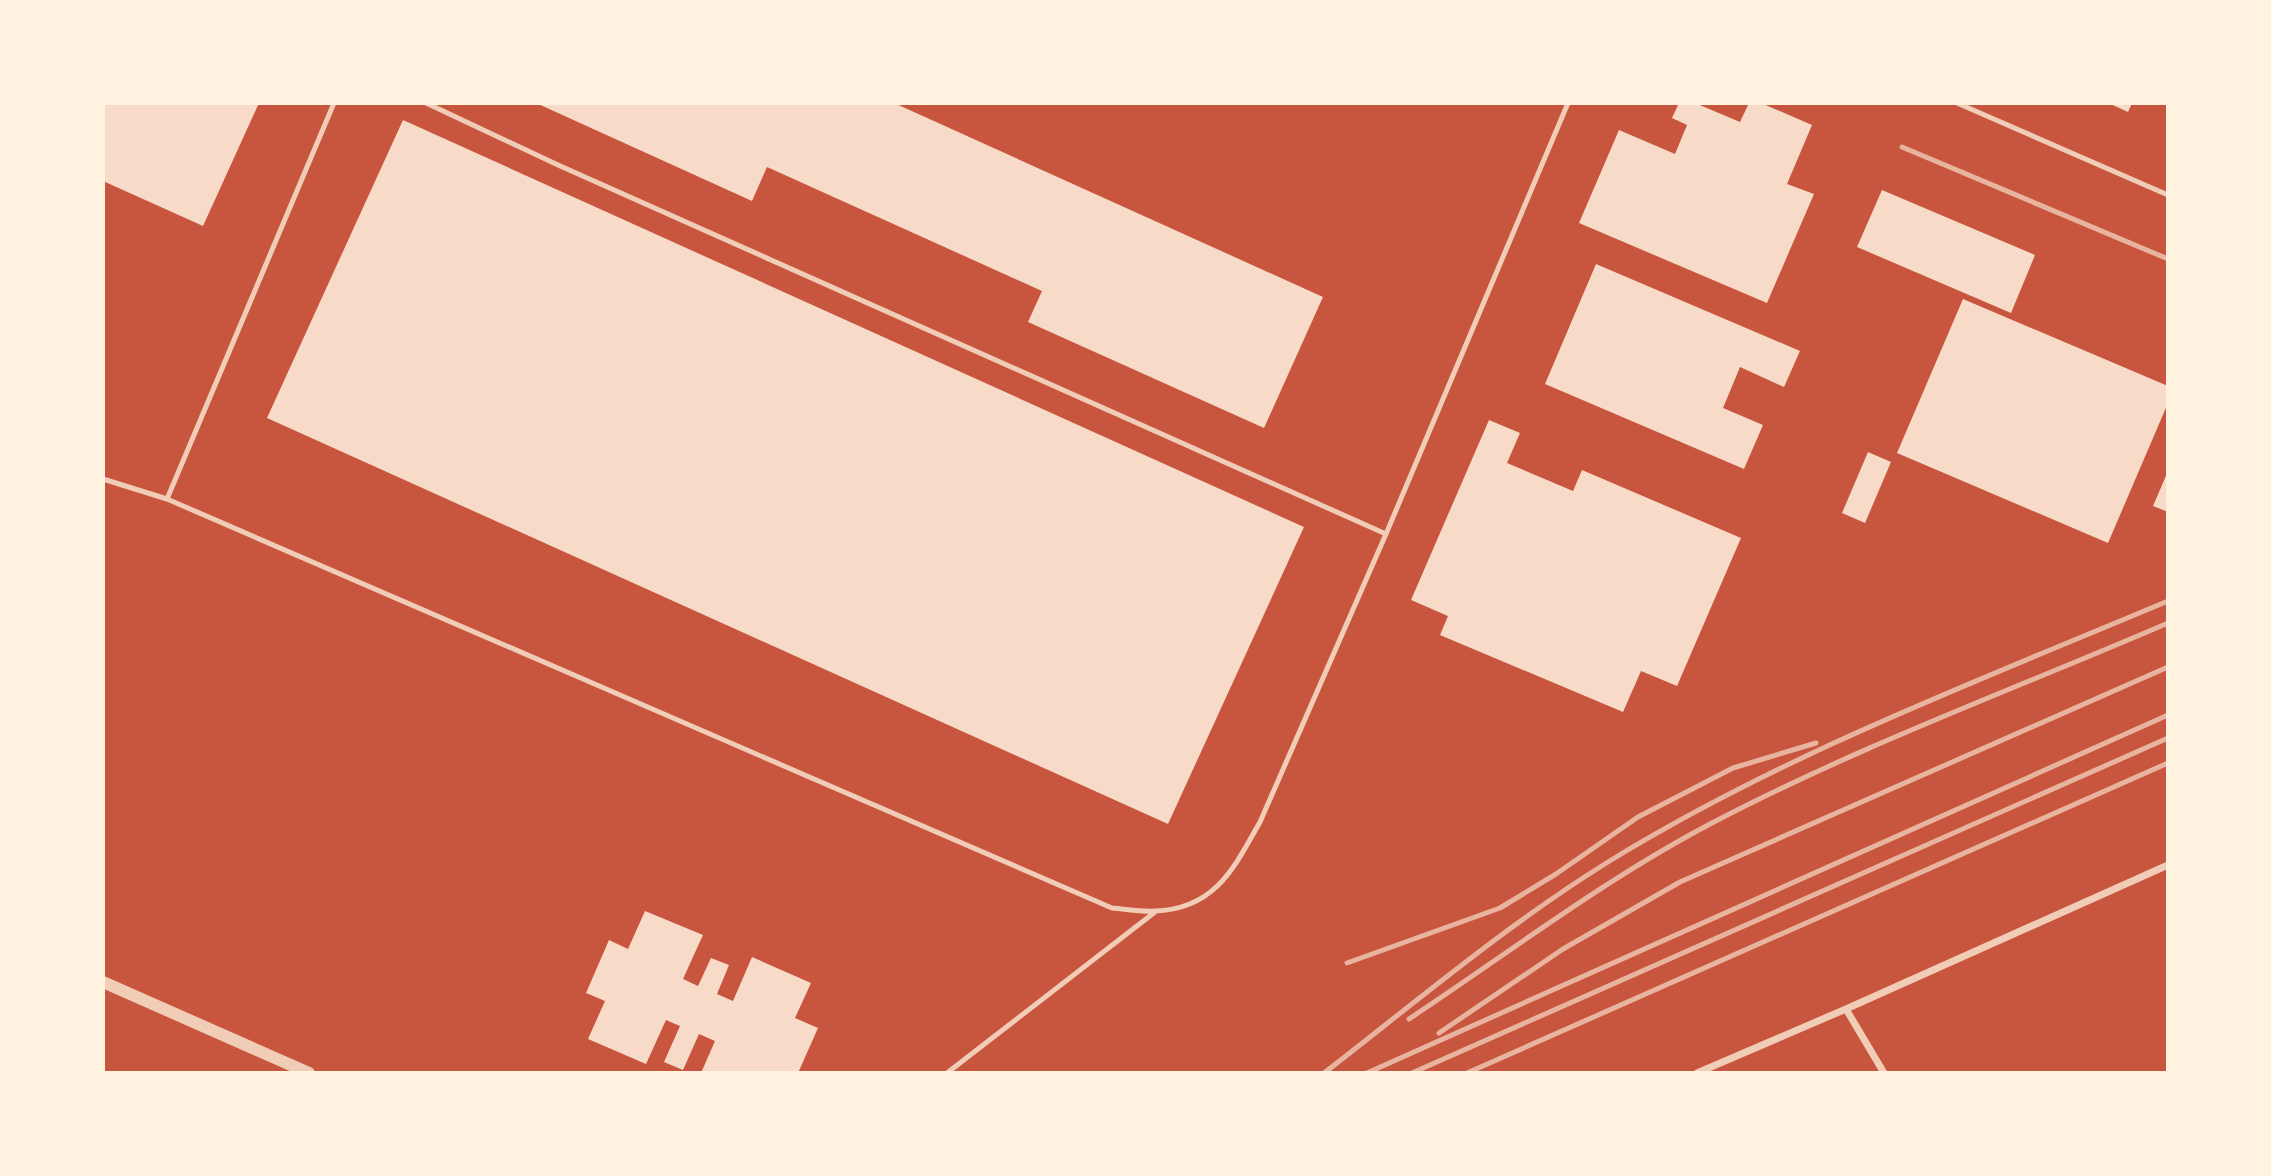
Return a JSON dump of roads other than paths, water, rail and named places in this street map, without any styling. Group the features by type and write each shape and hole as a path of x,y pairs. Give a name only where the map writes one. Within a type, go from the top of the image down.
{"street":[{"path":"1697,1073 2168,865"},
{"path":"103,982 309,1073"},
{"path":"1846,1009 1884,1073"}],"lane":[{"path":"167,499 334,103"},
{"path":"426,103 558,165 1386,534"},
{"path":"103,479 167,499 1112,908 1156,911 1192,903 1218,887 1235,865 1260,822 1386,534 1568,103"},
{"path":"1957,103 2168,195"},
{"path":"947,1073 1156,911"}],"railway":[{"path":"1902,147 2168,259"},
{"path":"1324,1073 1535,911 1608,862 1675,823 1812,753 1883,721 2168,601"},
{"path":"1409,1019 1596,892 1712,823 1881,743 2168,623"},
{"path":"1439,1033 1563,949 1680,882 2168,667"},
{"path":"1367,1073 2168,715"},
{"path":"1412,1073 2168,738"},
{"path":"1347,963 1500,908 1556,874 1638,817 1733,768 1816,743"},
{"path":"1467,1073 2168,763"}]}
